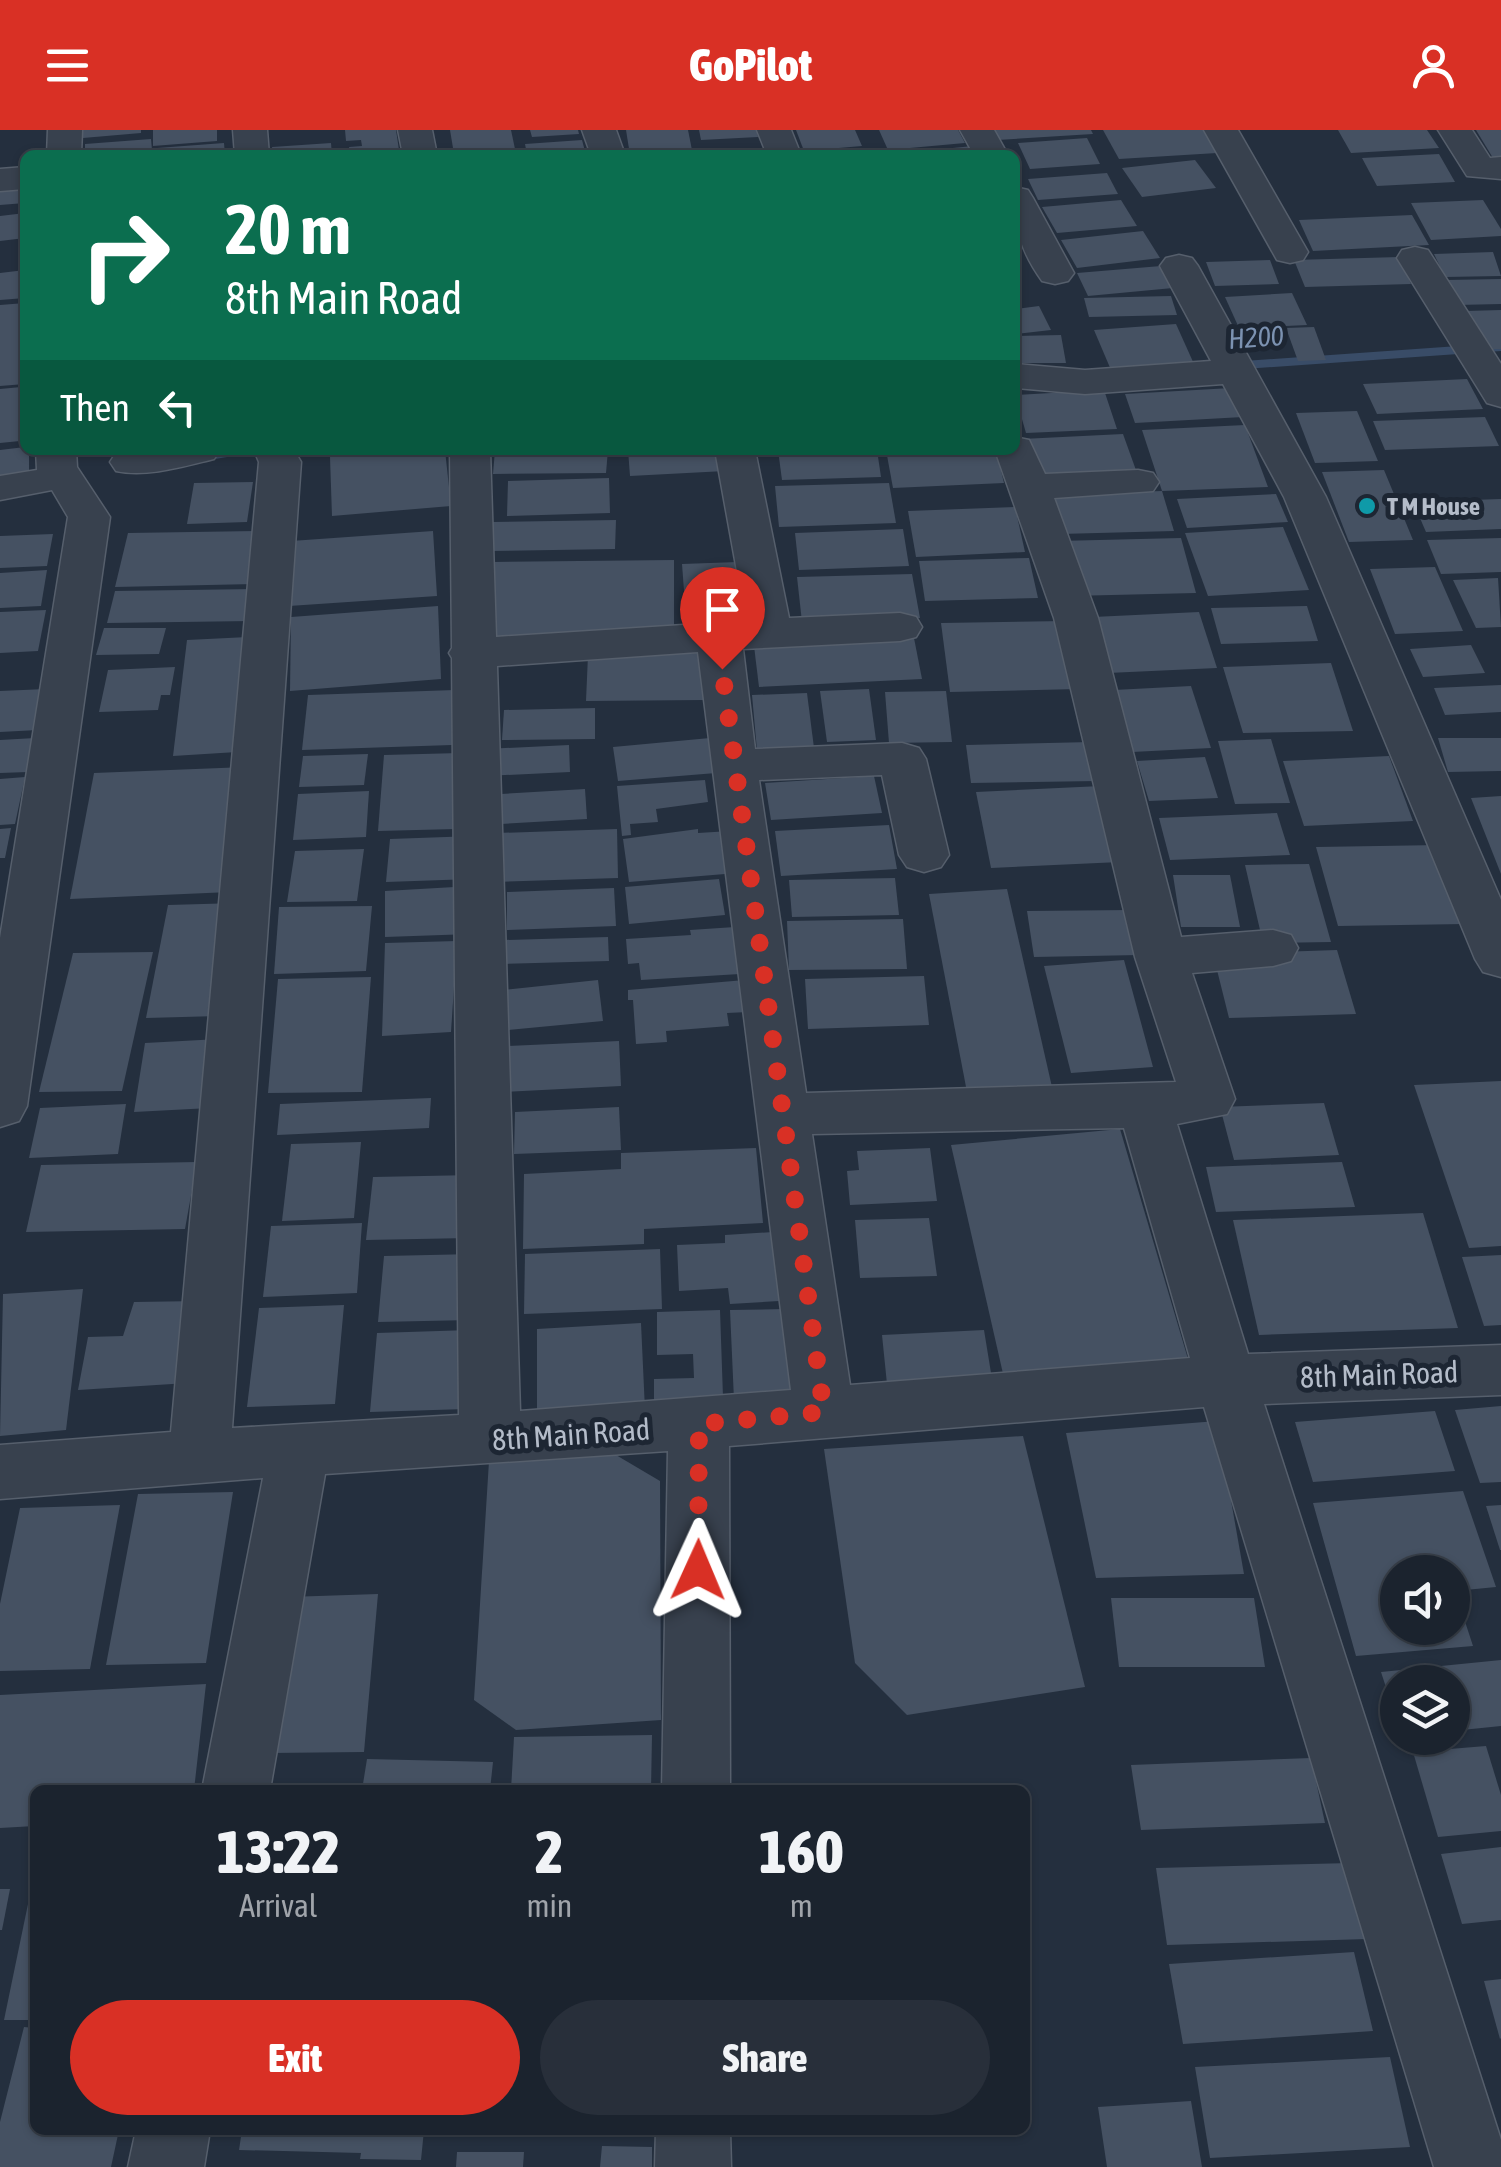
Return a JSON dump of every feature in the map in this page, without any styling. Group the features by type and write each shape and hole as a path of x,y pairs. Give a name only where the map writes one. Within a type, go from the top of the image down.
{"street":[{"path":"1221,130 1290,252"},
{"path":"1455,130 1490,168 1501,201"},
{"path":"1020,207 1055,273"},
{"path":"1415,258 1485,367"},
{"path":"1179,266 1305,498 1501,959"},
{"path":"1020,376 1084,382 1237,370"},
{"path":"131,462 171,455"},
{"path":"199,1457 280,462 276,455"},
{"path":"470,455 471,653 490,1440"},
{"path":"736,455 770,633"},
{"path":"0,1106 90,517 78,494 56,468 31,473"},
{"path":"782,1114 1145,1107 1208,1100 1160,957 1076,618 1022,468 1138,482"},
{"path":"471,653 900,627"},
{"path":"719,637 733,765 824,1412"},
{"path":"733,765 902,758 924,855"},
{"path":"1160,957 1273,948"},
{"path":"1145,1107 1226,1380 1472,2167"},
{"name":"8th Main Road","path":"0,1472 490,1440 1226,1380 1501,1370"},
{"path":"696,1785 699,1424"},
{"path":"237,1785 299,1450"},
{"path":"166,2167 172,2135"},
{"path":"693,2135 693,2167"}],"building":[{"path":"83,130 141,130 141,133 83,138"},
{"path":"153,130 217,130 217,141 153,146"},
{"path":"345,130 396,130 399,150 349,150 362,146 361,140 346,141"},
{"path":"450,130 511,130 515,149 503,150 453,150"},
{"path":"530,130 578,130 579,134 532,137"},
{"path":"626,130 688,130 692,150 629,150"},
{"path":"699,130 757,130 758,137 701,140"},
{"path":"796,130 855,130 862,146 816,150 804,150"},
{"path":"879,130 958,130 965,143 888,150"},
{"path":"993,130 1091,130 1093,134 997,140"},
{"path":"1103,130 1205,130 1217,153 1119,159"},
{"path":"1338,130 1427,130 1439,148 1351,153"},
{"path":"1476,130 1501,130 1501,163 1496,163"},
{"path":"1087,138 1100,164 1030,169 1018,143"},
{"path":"151,139 152,150 85,150 85,144"},
{"path":"582,140 585,150 526,150 525,144"},
{"path":"224,143 225,150 157,150"},
{"path":"331,143 332,150 272,150 272,147"},
{"path":"973,146 975,150 932,150"},
{"path":"1439,154 1455,182 1377,186 1362,158"},
{"path":"1195,160 1216,188 1142,197 1122,168"},
{"path":"1107,173 1118,194 1038,200 1028,179"},
{"path":"20,187 20,203 0,205 0,189"},
{"path":"1121,200 1137,226 1057,233 1042,207"},
{"path":"1483,200 1501,229 1501,236 1431,240 1411,203"},
{"path":"20,214 20,239 0,241 0,216"},
{"path":"1412,215 1429,245 1313,251 1299,220"},
{"path":"1143,231 1160,258 1077,268 1061,240"},
{"path":"1493,252 1501,276 1445,277 1434,254"},
{"path":"1399,257 1411,284 1305,287 1294,260"},
{"path":"1270,260 1279,284 1215,286 1206,262"},
{"path":"1161,266 1173,288 1088,296 1077,273"},
{"path":"20,271 20,298 0,300 0,273"},
{"path":"1501,279 1501,304 1457,305 1446,280"},
{"path":"1292,293 1307,325 1239,328 1225,297"},
{"path":"1171,296 1177,315 1089,317 1084,298"},
{"path":"20,303 20,384 0,386 0,305"},
{"path":"1039,306 1051,330 1020,333 1020,308"},
{"path":"1501,310 1501,349 1483,349 1466,311"},
{"path":"1176,324 1194,364 1111,370 1094,330"},
{"path":"1314,327 1326,360 1298,361 1286,328"},
{"path":"1061,335 1066,363 1020,363 1020,336"},
{"path":"1467,379 1483,409 1377,414 1363,384"},
{"path":"20,387 20,441 0,443 0,389"},
{"path":"1231,388 1243,417 1135,423 1125,394"},
{"path":"1104,390 1117,429 1026,433 1020,395"},
{"path":"1357,411 1378,461 1315,463 1296,413"},
{"path":"1485,417 1499,446 1385,450 1373,421"},
{"path":"1245,425 1268,487 1162,491 1142,430"},
{"path":"1123,434 1137,473 1033,479 1022,439"},
{"path":"20,448 20,455 29,455 29,476 0,479 0,450"},
{"path":"446,455 451,506 332,516 330,457"},
{"path":"495,455 608,455 606,473 493,474"},
{"path":"628,455 723,455 725,471 630,476"},
{"path":"779,455 878,455 881,477 782,480"},
{"path":"887,455 997,455 1004,483 893,488"},
{"name":"T M House","path":"1384,470 1413,540 1349,542 1322,472"},
{"path":"609,478 610,513 507,516 508,481"},
{"path":"253,482 247,522 187,524 194,483"},
{"path":"889,483 896,523 779,527 775,486"},
{"path":"1162,491 1174,531 1060,534 1050,495"},
{"path":"1276,494 1288,522 1187,528 1177,499"},
{"path":"1501,499 1501,529 1426,532 1413,502"},
{"path":"1015,507 1025,552 916,557 908,511"},
{"path":"616,520 615,549 490,551 492,522"},
{"path":"1283,527 1309,590 1208,596 1185,533"},
{"path":"903,529 909,566 799,570 795,533"},
{"path":"264,531 255,584 115,587 128,533"},
{"path":"433,531 437,596 289,606 291,541"},
{"path":"53,534 47,566 0,568 0,536"},
{"path":"1181,538 1196,593 1070,596 1058,541"},
{"path":"1501,538 1501,572 1441,574 1427,540"},
{"path":"1029,558 1038,598 925,601 919,561"},
{"path":"674,560 674,636 485,639 492,562"},
{"path":"738,562 746,629 687,631 682,564"},
{"path":"1435,567 1463,631 1395,634 1370,569"},
{"path":"47,570 41,606 0,608 0,573"},
{"path":"912,574 920,618 802,622 797,577"},
{"path":"1498,578 1501,627 1476,628 1453,580"},
{"path":"258,589 252,621 107,623 115,591"},
{"path":"438,606 441,679 290,691 291,617"},
{"path":"1307,606 1318,641 1221,644 1211,608"},
{"path":"46,610 38,651 0,653 0,612"},
{"path":"1199,612 1217,668 1108,673 1093,617"},
{"path":"1065,621 1078,689 950,692 941,623"},
{"path":"104,628 166,628 159,654 96,655"},
{"path":"248,637 237,752 173,756 187,640"},
{"path":"914,638 922,679 759,687 754,646"},
{"path":"1471,645 1485,673 1423,677 1410,649"},
{"path":"703,653 704,700 586,701 588,655"},
{"path":"1331,663 1353,731 1243,733 1223,667"},
{"path":"175,667 170,695 161,695 158,710 99,712 108,670"},
{"path":"1501,685 1501,712 1445,715 1434,688"},
{"path":"1191,686 1211,748 1132,752 1114,690"},
{"path":"46,689 38,730 0,732 0,691"},
{"path":"869,689 876,740 827,742 820,691"},
{"path":"455,690 452,745 302,750 308,695"},
{"path":"946,691 952,742 889,743 885,692"},
{"path":"807,693 814,748 757,750 752,695"},
{"path":"595,708 595,739 502,740 504,710"},
{"path":"35,738 28,772 0,773 0,740"},
{"path":"710,738 716,773 618,781 613,747"},
{"path":"1438,738 1501,738 1501,771 1448,772"},
{"path":"1271,739 1290,803 1235,804 1218,741"},
{"path":"1091,742 1098,781 971,783 966,745"},
{"path":"569,745 570,772 485,776 486,749"},
{"path":"460,753 456,829 378,831 384,755"},
{"path":"368,754 364,785 299,787 303,756"},
{"path":"1389,756 1413,821 1304,826 1283,761"},
{"path":"1205,757 1218,798 1149,801 1137,761"},
{"path":"246,767 230,892 70,899 94,773"},
{"path":"874,776 882,813 771,820 765,783"},
{"path":"25,777 15,824 0,825 0,779"},
{"path":"705,780 708,802 656,809 658,822 630,824 631,835 622,836 617,786"},
{"path":"1101,786 1120,862 991,868 976,792"},
{"path":"585,789 587,819 501,824 501,794"},
{"path":"369,791 366,837 293,840 298,794"},
{"path":"1501,796 1501,874 1471,798"},
{"path":"1277,813 1290,855 1170,860 1159,818"},
{"path":"889,825 897,869 781,876 775,831"},
{"path":"11,828 5,858 0,858 0,829"},
{"path":"617,829 618,878 495,882 497,833"},
{"path":"698,829 698,833 730,831 737,873 629,882 623,839"},
{"path":"474,836 472,879 386,882 390,839"},
{"path":"1440,845 1465,924 1338,926 1316,847"},
{"path":"364,849 357,901 287,902 295,851"},
{"path":"1309,864 1331,942 1263,943 1245,865"},
{"path":"1173,875 1230,875 1240,927 1181,927"},
{"path":"895,878 899,915 792,917 789,880"},
{"path":"719,879 725,915 629,924 625,887"},
{"path":"472,886 471,934 385,937 385,891"},
{"path":"614,888 616,926 507,930 507,892"},
{"path":"1007,889 1052,1087 967,1092 929,894"},
{"path":"238,903 219,1016 146,1018 168,905"},
{"path":"372,906 366,971 274,974 279,907"},
{"path":"1131,910 1140,955 1034,957 1027,911"},
{"path":"903,919 907,969 789,970 787,921"},
{"path":"735,927 740,974 641,980 639,963 628,964 626,939 691,935 690,930"},
{"path":"608,937 609,961 503,964 504,940"},
{"path":"457,941 451,1032 382,1036 385,943"},
{"path":"1337,950 1356,1014 1229,1018 1213,954"},
{"path":"153,952 122,1091 39,1092 73,953"},
{"path":"1124,960 1153,1067 1071,1073 1044,966"},
{"path":"924,976 929,1025 808,1029 805,979"},
{"path":"371,977 362,1092 268,1093 278,979"},
{"path":"598,980 603,1021 496,1031 493,991"},
{"path":"745,980 748,1012 727,1013 729,1026 666,1031 667,1042 636,1044 633,1000 628,1000 628,990"},
{"path":"219,1039 210,1108 134,1112 145,1043"},
{"path":"619,1041 621,1086 505,1092 506,1046"},
{"path":"1501,1081 1501,1246 1469,1248 1414,1085"},
{"path":"431,1098 429,1128 277,1135 280,1104"},
{"path":"1324,1103 1339,1155 1234,1160 1220,1107"},
{"path":"126,1104 118,1154 29,1158 40,1108"},
{"path":"619,1107 621,1150 514,1154 515,1112"},
{"path":"1120,1129 1188,1359 1004,1378 951,1145"},
{"path":"361,1142 354,1218 282,1221 291,1144"},
{"path":"756,1148 763,1223 644,1229 644,1244 523,1249 524,1174 621,1169 621,1153"},
{"path":"930,1148 937,1201 850,1205 847,1171 859,1170 857,1151"},
{"path":"197,1162 185,1229 26,1232 41,1165"},
{"path":"1342,1162 1355,1207 1216,1212 1206,1167"},
{"path":"474,1175 469,1238 366,1240 373,1177"},
{"path":"1423,1213 1458,1328 1259,1335 1233,1220"},
{"path":"929,1218 937,1276 860,1278 855,1220"},
{"path":"362,1223 357,1293 263,1297 271,1226"},
{"path":"789,1231 796,1300 730,1304 728,1288 679,1291 677,1245 725,1243 725,1235"},
{"path":"660,1249 662,1309 524,1314 525,1254"},
{"path":"475,1254 471,1320 378,1322 384,1256"},
{"path":"1501,1255 1501,1325 1484,1326 1462,1257"},
{"path":"83,1289 66,1430 0,1436 3,1294"},
{"path":"200,1301 188,1383 78,1390 88,1337 123,1336 134,1302"},
{"path":"344,1305 335,1404 247,1407 259,1308"},
{"path":"785,1309 792,1397 734,1400 730,1310"},
{"path":"720,1310 723,1397 654,1400 654,1379 694,1378 693,1354 657,1355 657,1312"},
{"path":"641,1323 645,1410 537,1416 537,1329"},
{"path":"470,1330 466,1409 370,1412 377,1333"},
{"path":"984,1330 992,1379 887,1384 882,1335"},
{"path":"1501,1406 1501,1482 1480,1483 1455,1410"},
{"path":"1435,1411 1455,1471 1313,1482 1295,1422"},
{"path":"1217,1421 1244,1574 1096,1578 1066,1433"},
{"path":"1023,1436 1085,1687 907,1715 855,1663 824,1449"},
{"path":"616,1455 660,1481 661,1720 516,1730 474,1700 489,1461"},
{"path":"1463,1491 1496,1587 1470,1590 1470,1555 1380,1555 1380,1645 1470,1645 1470,1637 1473,1646 1356,1656 1313,1503"},
{"path":"233,1492 206,1663 106,1665 138,1494"},
{"path":"120,1505 90,1669 0,1671 0,1604 20,1508"},
{"path":"1501,1505 1501,1550 1500,1550 1486,1506"},
{"path":"378,1594 364,1752 270,1753 288,1597"},
{"path":"1111,1598 1254,1598 1265,1667 1119,1667"},
{"path":"1501,1660 1501,1726 1470,1729 1470,1665 1451,1665"},
{"path":"206,1684 195,1785 30,1785 30,1826 0,1828 0,1695"},
{"path":"652,1735 651,1785 511,1785 514,1737"},
{"path":"1486,1746 1501,1795 1501,1831 1438,1837 1414,1755 1470,1755 1470,1747"},
{"path":"1311,1758 1325,1823 1141,1830 1131,1765"},
{"path":"367,1759 493,1762 491,1785 363,1785"},
{"path":"1501,1847 1501,1920 1462,1924 1441,1854"},
{"path":"1351,1863 1367,1939 1167,1945 1156,1868"},
{"path":"0,1889 10,1889 2,1930 0,1930"},
{"path":"28,1904 30,1904 30,2020 4,2020"},
{"path":"1354,1952 1373,2031 1183,2044 1169,1964"},
{"path":"1501,1979 1501,2038 1500,2039 1484,1981"},
{"path":"24,2027 30,2028 30,2135 118,2135 111,2167 0,2167 0,2122"},
{"path":"1390,2057 1410,2147 1210,2158 1195,2067"},
{"path":"1191,2101 1202,2167 1107,2167 1098,2107"},
{"path":"241,2135 424,2135 421,2160 360,2159 361,2153 239,2150"},
{"path":"602,2146 652,2147 652,2167 600,2167"},
{"path":"457,2152 524,2152 523,2167 456,2167"}],"waterway":[{"name":"H200","path":"1230,366 1501,347"},
{"name":"H200","path":"197,458 215,455"}],"place":[{"name":"T M House","path":"1367,506"}],"route":[{"path":"698,1570 699,1424 824,1412 722,669"}]}
